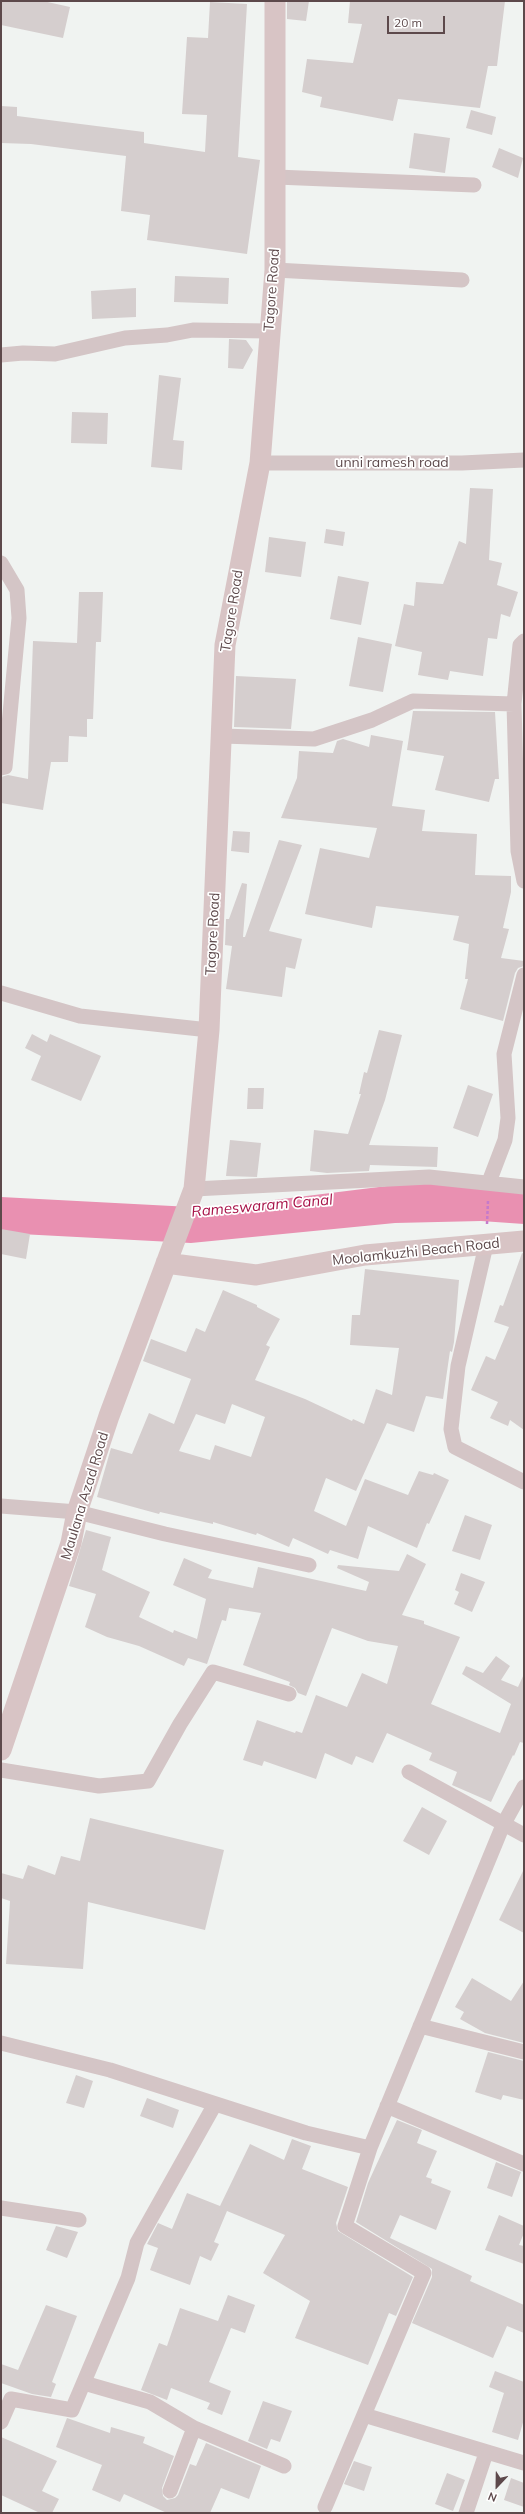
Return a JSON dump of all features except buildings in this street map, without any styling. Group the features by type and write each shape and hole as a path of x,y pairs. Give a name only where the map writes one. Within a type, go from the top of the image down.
{"main road":[{"name":"Tagore Road","path":"175,1244 192,1192 209,1030 225,645 260,463 275,270 275,1"},
{"name":"Moolamkuzhi Beach Road","path":"166,1263 256,1275 365,1255 486,1245 524,1240"},
{"name":"Maulana Azad Road","path":"1,1750 71,1543 77,1512 109,1416 166,1263 175,1244"}],"street":[{"path":"276,177 474,185"},
{"path":"275,270 462,280"},
{"path":"1,355 23,353 55,354 113,340 167,335 193,330 270,331"},
{"name":"unni ramesh road","path":"260,463 462,463 524,460"},
{"path":"1,563 17,590 19,618 5,767 1,768"},
{"path":"524,641 520,645 514,704 518,851 524,881"},
{"path":"222,736 314,739 372,720 413,701 514,704"},
{"path":"489,1182 506,1132 508,1118 504,1054 524,975"},
{"path":"1,992 80,1016 209,1030"},
{"path":"192,1192 430,1178 489,1182 524,1187"},
{"path":"486,1245 458,1366 451,1429 455,1447 524,1482"},
{"path":"1,1506 77,1512 165,1534 309,1565"},
{"path":"1,1770 99,1786 148,1781 213,1672 289,1694"},
{"path":"409,1772 503,1825 524,1835"},
{"path":"325,2507 424,2273 344,2226 370,2148 387,2106 503,1825 524,1787"},
{"path":"420,2026 524,2052"},
{"path":"1,2043 110,2070 306,2133 370,2148"},
{"path":"1,2422 11,2399 72,2410 128,2278 137,2243 215,2104"},
{"path":"387,2106 524,2164"},
{"path":"1,2208 79,2220"},
{"path":"84,2383 150,2402 194,2428 284,2466"},
{"path":"364,2415 486,2453 524,2463"},
{"path":"170,2491 194,2428"},
{"path":"466,2513 486,2453"}],"path":[{"path":"486,1245 489,1182"}],"water":[{"name":"Rameswaram Canal","path":"427,1181 524,1190 524,1224 481,1221 395,1223 191,1243 1,1233 1,1197 210,1208"}]}
